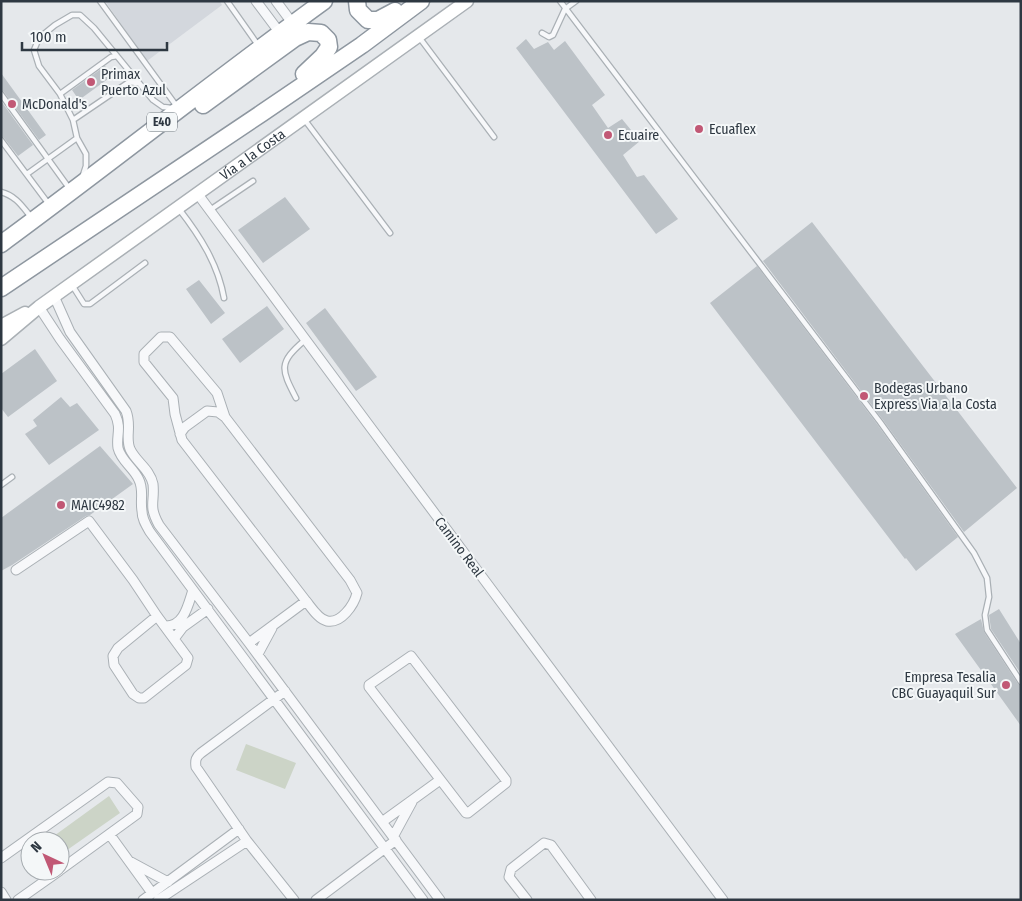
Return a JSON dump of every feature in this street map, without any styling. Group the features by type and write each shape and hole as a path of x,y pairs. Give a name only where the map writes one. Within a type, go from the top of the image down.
{"highway":[{"name":"E40","path":"1,244 324,1"},
{"path":"356,1 361,15 373,21 385,17 410,1"},
{"name":"Vía a la Costa","path":"1,288 362,45 421,1"},
{"path":"76,189 125,158 295,38 314,31 325,36 329,47 323,56 262,113"}],"street":[{"path":"257,1 286,28"},
{"path":"276,1 286,28"},
{"name":"Vía a la Costa","path":"1,339 54,296 467,1"},
{"name":"Camino Real","path":"197,193 723,900"},
{"path":"54,296 70,332 126,411 129,419 128,443 130,450 147,471 153,485 152,509 154,516 440,900"},
{"path":"39,307 115,414 119,423 118,448 122,457 136,475 142,489 142,511 144,521 150,532 423,900"},
{"name":"Vía a la Costa","path":"1,326 39,307"},
{"path":"161,337 170,337 217,393 225,416 350,580 357,593 354,603 337,620 328,621 321,618 306,601 186,446 180,434 173,398 144,362 144,354 161,337"},
{"path":"180,434 185,427 207,411 218,412 225,416"},
{"path":"16,570 89,521 188,658 186,665 144,698 139,698 134,696 114,665 113,656 118,648 157,616"},
{"path":"170,560 180,553"},
{"path":"165,626 171,627 179,622 184,615 193,590"},
{"path":"250,643 306,601"},
{"path":"174,639 183,627 208,609"},
{"path":"258,654 274,626"},
{"path":"411,656 506,780 506,783 466,813 440,780 369,687 369,685 411,656"},
{"path":"285,691 201,753 196,759 196,766 247,840 294,900"},
{"path":"382,822 440,780"},
{"path":"1,858 108,782 118,783 138,807 136,814 70,863"},
{"path":"316,900 384,848 394,838 413,800"},
{"path":"155,896 168,882 240,830"},
{"path":"110,835 155,896"},
{"path":"143,900 155,896 201,871 247,840"},
{"path":"527,900 509,877 509,873 511,869 544,843 550,845 591,900"},
{"path":"129,861 168,882"},
{"path":"195,862 201,871"},
{"path":"18,900 45,881"},
{"path":"1,892 6,900"}],"lane":[{"path":"100,1 179,109"},
{"path":"227,1 260,48"},
{"path":"560,1 880,422 974,553 987,578 989,597 985,615 988,630 1021,682"},
{"path":"542,33 549,37 553,35 565,8 576,1"},
{"path":"1,94 48,159 76,189 86,166 86,154 77,138 73,120 60,94 39,66 34,50 39,38 54,25 72,15 80,15 94,28 153,100 163,107 179,109"},
{"path":"418,36 494,137"},
{"path":"60,94 110,57 117,56"},
{"path":"73,120 129,82 138,83"},
{"path":"303,118 390,233"},
{"path":"27,174 77,138"},
{"path":"1,140 51,207"},
{"path":"210,210 253,181"},
{"path":"1,192 10,194 17,200 33,220"},
{"path":"179,208 199,234 212,259 224,298"},
{"path":"71,284 84,304 90,304 144,263"},
{"path":"296,398 284,374 285,364 296,348 306,340"},
{"path":"2,482 12,478"}],"shaded area":[{"path":"105,1 220,1 222,5 147,61"},
{"path":"246,744 296,763 285,789 236,770"},
{"path":"109,796 120,813 70,848 70,831 61,831"}],"building":[{"name":"Ecuaire","path":"526,39 534,49 548,42 554,50 565,41 605,95 592,105 608,128 622,119 640,141 623,155 637,177 644,175 678,219 656,234 516,48"},
{"name":"Primax Puerto Azul","path":"105,66 112,76 79,100 72,90"},
{"path":"1,73 46,135 39,140 1,90"},
{"path":"1,101 33,145 18,156 1,136"},
{"path":"285,197 310,229 263,263 238,230"},
{"path":"812,222 1017,488 964,532 883,420 763,261"},
{"path":"757,266 877,424 958,537 916,571 710,303"},
{"path":"199,280 225,313 211,324 186,289"},
{"path":"267,306 284,329 240,363 222,339"},
{"path":"325,308 377,377 356,391 306,323"},
{"path":"35,349 57,381 8,417 1,408 1,374"},
{"name":"MAIC4982","path":"61,397 70,407 77,403 99,430 49,465 25,434 37,426 33,420"},
{"name":"MAIC4982","path":"100,446 133,484 90,515 1,571 1,518"},
{"path":"999,609 1021,644 1021,674 991,629 989,615"},
{"name":"Empresa Tesalia CBC Guayaquil Sur","path":"981,619 984,632 1021,686 1021,726 955,634"}],"place":[{"name":"Primax Puerto Azul","path":"91,82"},
{"name":"McDonald's","path":"12,104"},
{"name":"Ecuaflex","path":"699,129"},
{"name":"Ecuaire","path":"608,135"},
{"name":"Bodegas Urbano Express Via a la Costa","path":"864,396"},
{"name":"MAIC4982","path":"61,505"},
{"name":"Empresa Tesalia CBC Guayaquil Sur","path":"1006,685"}]}
